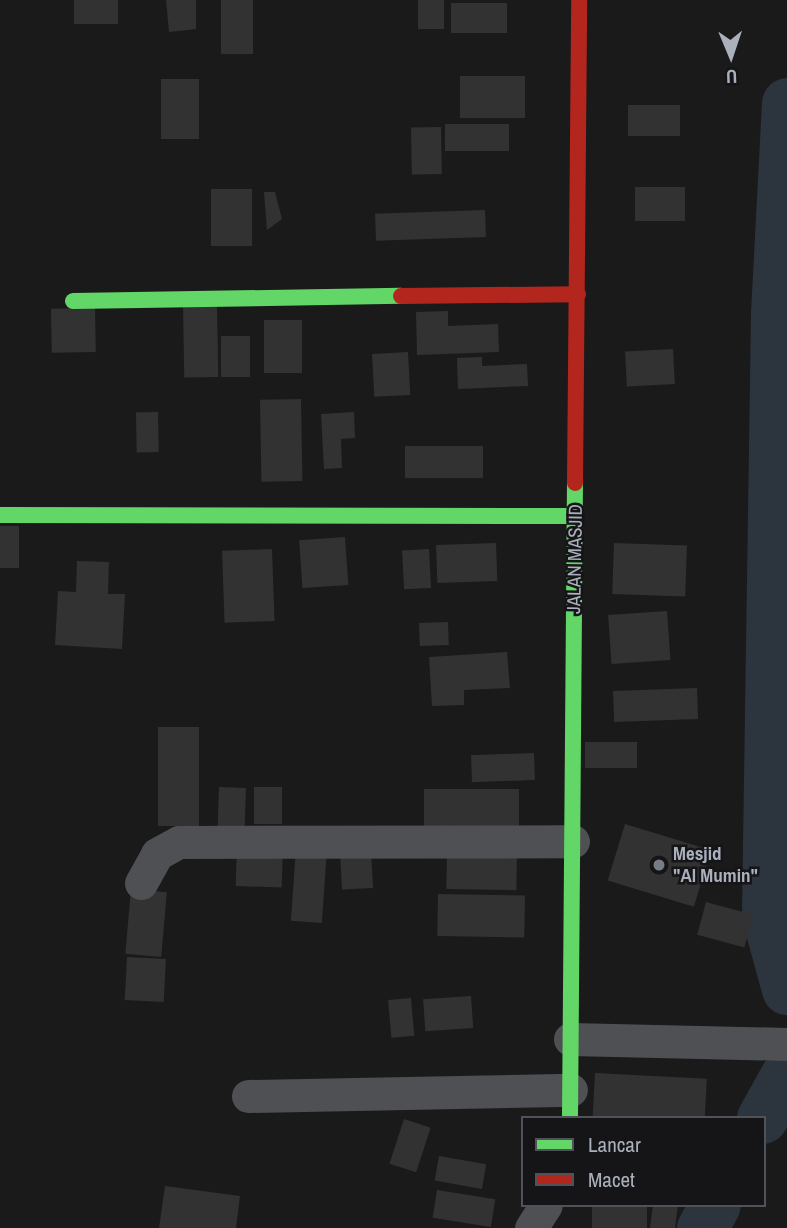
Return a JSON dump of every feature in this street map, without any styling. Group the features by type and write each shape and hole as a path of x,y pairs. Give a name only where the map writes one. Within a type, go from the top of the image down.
{"street":[{"name":"JALAN MASJID","path":"570,1104 579,294 579,0"},
{"path":"73,301 579,294"},
{"path":"0,515 575,516"},
{"path":"141,883 157,854 179,842 573,841"},
{"path":"570,1039 787,1044"},
{"path":"248,1096 570,1104"},
{"path":"531,1228 545,1207"}],"building":[{"path":"74,0 118,0 118,24 74,24"},
{"path":"166,0 196,0 196,29 169,32"},
{"path":"221,0 253,0 253,54 221,54"},
{"path":"418,0 444,0 444,29 418,29"},
{"path":"451,3 507,3 507,33 451,33"},
{"path":"460,76 525,76 525,118 460,118"},
{"path":"161,79 199,79 199,139 161,139"},
{"path":"628,105 680,105 680,136 628,136"},
{"path":"445,124 509,124 509,151 445,151"},
{"path":"441,127 442,174 412,175 411,128"},
{"path":"635,187 685,187 685,221 635,221"},
{"path":"211,189 252,189 252,246 211,246"},
{"path":"264,192 275,192 282,219 267,230"},
{"path":"485,210 486,237 376,241 375,214"},
{"path":"217,305 218,377 184,378 183,306"},
{"path":"95,308 96,352 52,353 51,309"},
{"path":"448,311 448,326 498,324 499,352 417,355 416,312"},
{"path":"264,320 302,320 302,373 264,373"},
{"path":"221,336 250,336 250,377 221,377"},
{"path":"673,349 675,384 627,386 625,352"},
{"path":"408,352 410,395 374,397 372,354"},
{"path":"482,357 482,366 527,364 528,386 458,389 457,358"},
{"path":"301,399 302,481 261,482 260,400"},
{"path":"136,412 158,412 159,452 137,452"},
{"path":"354,412 355,438 341,439 342,468 324,469 321,414"},
{"path":"405,446 483,446 483,478 405,478"},
{"path":"0,526 19,526 19,568 0,568"},
{"path":"345,537 348,585 302,588 299,540"},
{"path":"496,543 497,581 437,583 436,545"},
{"path":"614,543 687,546 685,597 612,594"},
{"path":"272,549 275,621 225,623 222,551"},
{"path":"429,549 431,588 404,589 402,550"},
{"path":"77,561 109,562 108,594 125,594 122,649 55,645 58,591 76,592"},
{"path":"667,611 670,660 612,664 608,615"},
{"path":"448,622 449,645 420,646 419,623"},
{"path":"507,652 510,688 464,690 464,705 432,706 429,657"},
{"path":"697,688 698,719 614,722 613,691"},
{"path":"158,727 199,727 199,826 158,826"},
{"path":"585,742 637,742 637,768 585,768"},
{"path":"534,753 535,780 472,782 471,755"},
{"path":"219,787 246,788 245,827 218,826"},
{"path":"254,787 282,787 282,824 254,824"},
{"path":"424,789 519,789 519,828 424,828"},
{"name":"Mesjid \"Al Mumin\"","path":"625,824 711,850 694,907 608,880"},
{"path":"237,847 283,849 282,888 236,886"},
{"path":"296,848 327,850 322,923 291,921"},
{"path":"371,850 373,888 342,890 340,852"},
{"path":"447,852 517,853 516,890 446,889"},
{"path":"131,889 167,892 161,957 125,954"},
{"path":"438,894 525,896 524,938 437,936"},
{"path":"706,902 753,915 745,948 697,935"},
{"path":"127,957 166,959 164,1002 125,1000"},
{"path":"471,996 473,1028 425,1031 423,999"},
{"path":"411,998 414,1036 391,1038 388,1000"},
{"path":"595,1073 707,1079 705,1116 593,1116"},
{"path":"404,1119 431,1128 416,1172 389,1164"},
{"path":"439,1156 486,1164 482,1189 435,1181"},
{"path":"165,1186 240,1196 236,1228 159,1228"},
{"path":"437,1190 495,1199 491,1227 433,1218"},
{"path":"592,1207 647,1207 647,1228 592,1228"},
{"path":"653,1207 678,1207 675,1228 650,1228"}],"waterway":[{"path":"787,103 776,313 767,916 787,989"},
{"path":"763,1116 787,1073"},
{"path":"702,1228 714,1207"}],"traffic: fast":[{"path":"73,301 401,296"},
{"path":"570,1116 575,483"},
{"path":"0,515 575,516"}],"traffic: jam":[{"path":"575,483 579,0"},
{"path":"401,296 578,294"}],"place":[{"name":"Mesjid \"Al Mumin\"","path":"659,865"}]}
